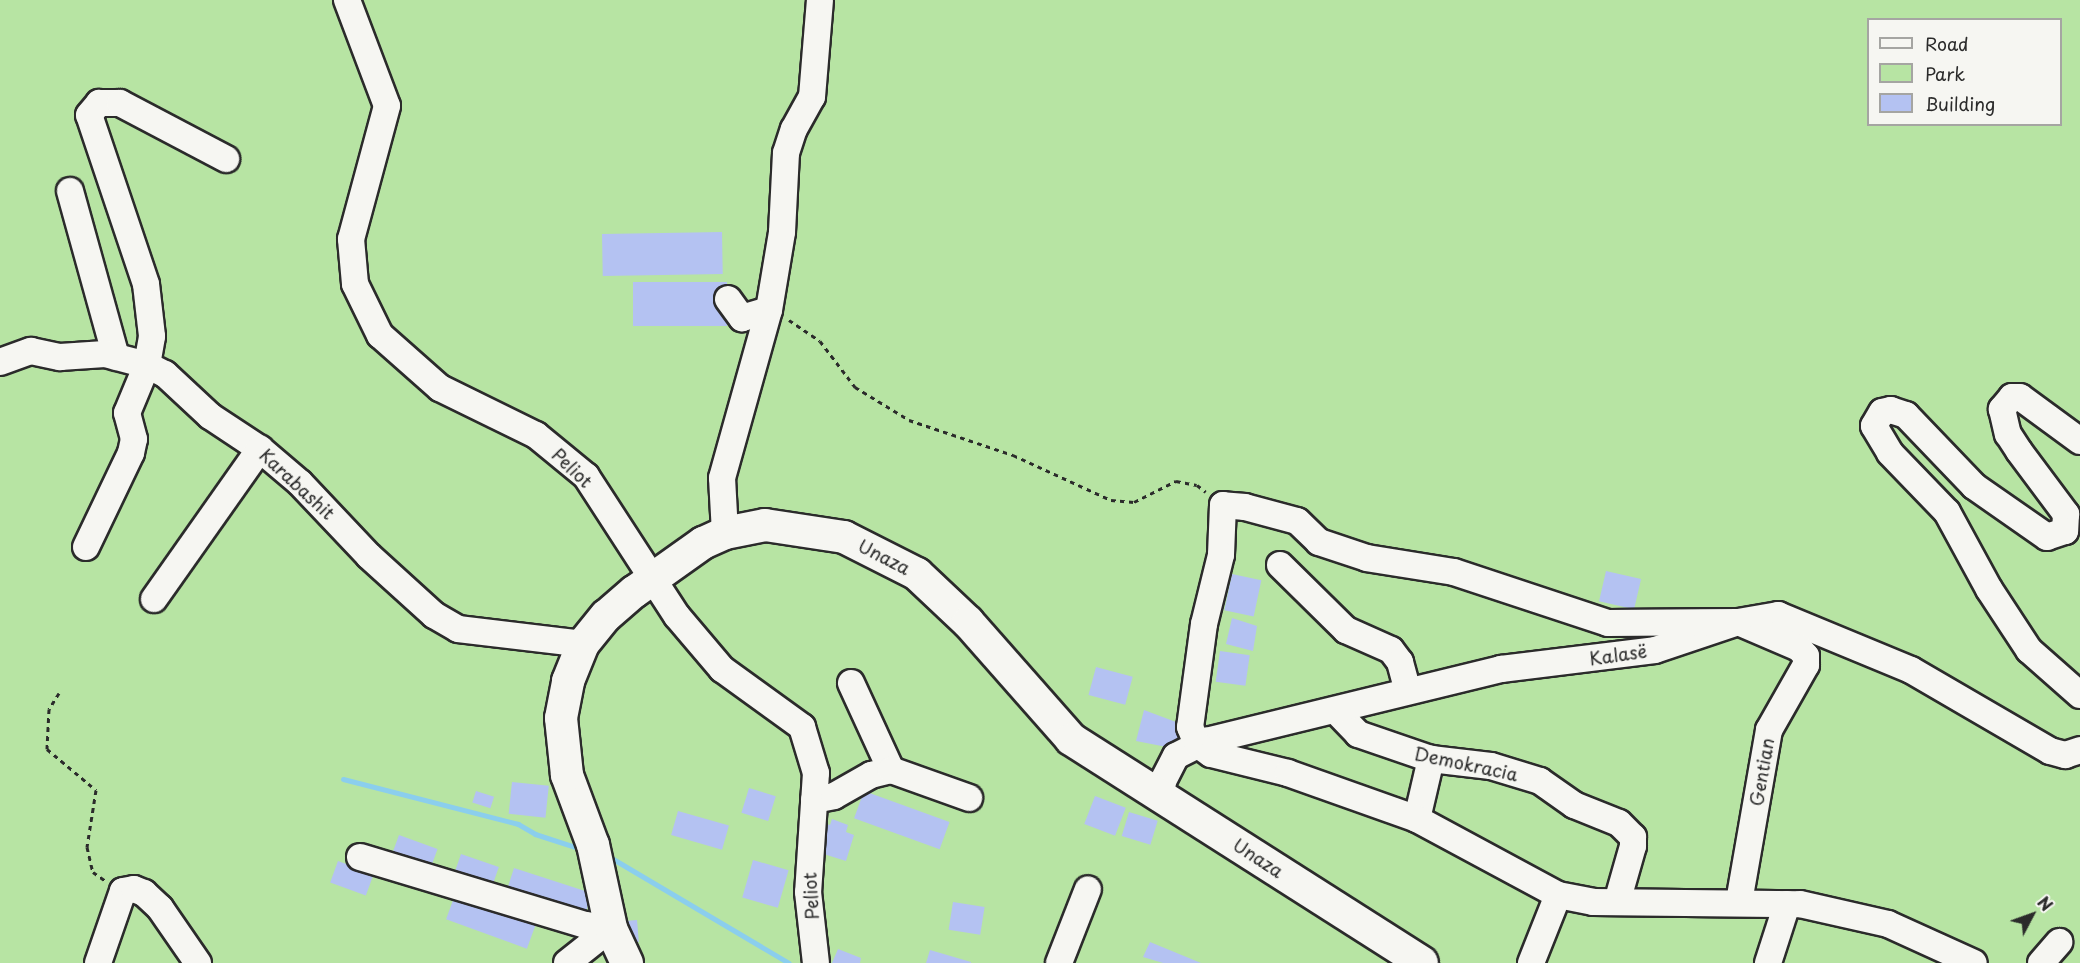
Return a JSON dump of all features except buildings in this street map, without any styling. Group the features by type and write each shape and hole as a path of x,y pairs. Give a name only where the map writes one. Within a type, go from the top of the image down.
{"main road":[{"name":"Unaza","path":"627,963 611,928 605,886 567,775 561,718 568,681 583,644 606,616 654,577 690,551 724,533 765,525 844,537 917,574 968,622 1071,739 1161,799 1422,963"}],"street":[{"name":"Peliot","path":"346,0 387,106 351,239 355,284 380,335 440,388 536,435 586,476 654,577 677,616 722,669 802,727 816,773 808,892 816,963"},
{"path":"724,533 722,478 769,310 782,232 786,153 814,88 820,0"},
{"path":"86,546 131,453 134,439 127,412 147,365 152,336 146,284 89,115 99,104 120,103 226,159"},
{"path":"0,342 29,341 105,356 70,191"},
{"path":"728,299 742,318 769,310"},
{"name":"Karabashit","path":"0,362 31,351 60,357 105,356 147,365 165,374 210,416 260,449 300,483 369,556 434,615 458,629 583,644"},
{"path":"2080,441 2020,397 2012,398 2002,409 2008,434 2066,514 2065,531 2047,537 1974,486 1906,416 1891,410 1882,412 1874,426 1890,453 1947,512 1989,589 2029,650 2080,695"},
{"path":"154,599 260,449"},
{"path":"1738,622 1608,623 1454,572 1367,558 1319,542 1297,521 1245,507 1223,506 1221,555 1204,624 1190,727 1197,744 1211,754 1288,773 1417,819 1558,895 1617,902 1787,904 1888,924 1974,963"},
{"path":"1280,566 1346,630 1391,650 1400,662 1408,691"},
{"name":"Kalasë","path":"1161,799 1169,766 1176,756 1197,744 1501,669 1656,650 1738,622 1778,615 1794,619 1937,683 2025,739 2058,754 2080,750"},
{"name":"Gentian","path":"1738,622 1784,639 1806,656 1799,682 1769,730 1739,902"},
{"path":"851,683 891,770"},
{"name":"Demokracia","path":"1336,711 1359,734 1431,759 1491,766 1540,781 1574,805 1628,830 1633,846 1617,902"},
{"path":"1417,819 1431,759"},
{"path":"814,800 834,796 871,775 891,770 969,798"},
{"path":"360,857 585,925 611,928"},
{"path":"1059,963 1088,889"},
{"path":"98,963 123,891 144,893 160,908 198,963"},
{"path":"1531,963 1558,895"},
{"path":"1768,963 1787,904"},
{"path":"567,963 611,928"},
{"path":"2041,963 2059,942"}],"path":[{"path":"769,310 803,327 820,341 855,387 909,420 1013,455 1111,500 1134,502 1176,481 1197,485 1223,506"},
{"path":"59,693 49,709 46,749 96,790 87,847 93,872 123,891"}],"green space":[{"path":"0,0 2080,0 2080,963 0,963"}],"waterway":[{"path":"343,779 518,824 535,834 578,848"},
{"path":"613,859 789,963"}]}
